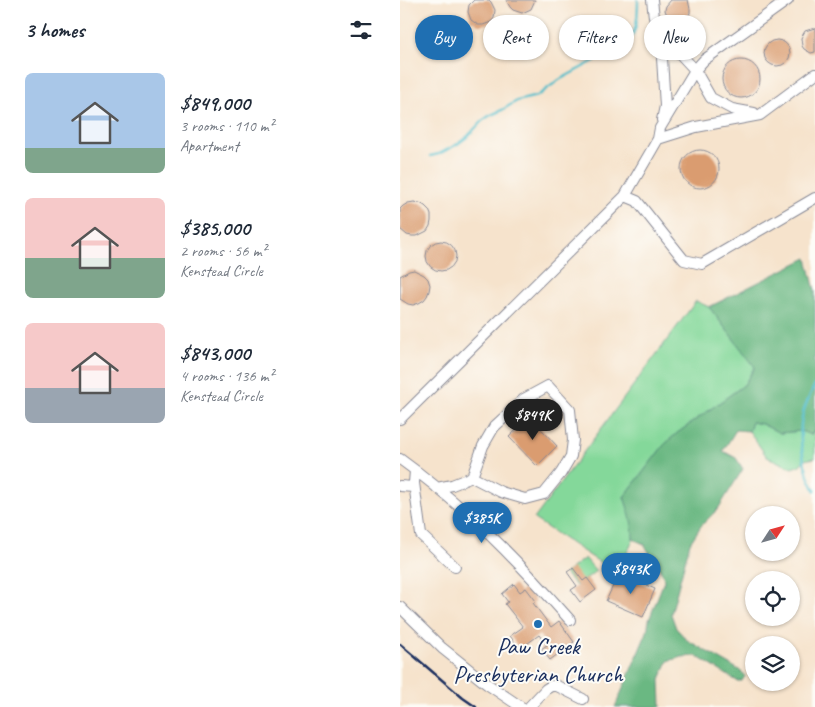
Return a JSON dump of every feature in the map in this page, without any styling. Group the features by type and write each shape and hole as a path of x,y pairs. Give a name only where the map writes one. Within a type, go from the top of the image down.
{"street":[{"path":"652,0 654,15"},
{"path":"660,128 695,70 704,60 788,0"},
{"path":"400,418 624,196 658,139 665,106 662,60"},
{"path":"686,60 695,70 711,98 732,109 760,114"},
{"path":"658,139 696,127 760,114 815,74"},
{"path":"624,196 637,201 684,260 702,264 815,198"},
{"path":"437,488 472,477 501,492 525,499 544,494 561,473 571,456 573,440 570,410 548,386 524,399 494,427 483,446 472,477"},
{"path":"400,459 475,520 504,548 570,620"},
{"path":"416,471 414,487 422,535 455,567"},
{"path":"400,486 414,487"},
{"path":"400,607 442,648 487,684 521,707"},
{"path":"529,707 551,686 557,686 583,699"}],"green space":[{"path":"807,258 815,291 815,429 811,435 801,431 780,433 762,424 752,422 749,431 736,430 723,451 736,458 743,469 718,509 701,526 690,543 671,614 676,628 687,640 741,671 745,676 742,681 737,681 696,656 682,657 668,661 660,679 661,707 615,707 647,632 649,620 664,581 663,575 644,544 633,539 624,497 664,445 676,434 744,385 755,367 709,307"},
{"path":"696,301 709,307 755,366 744,385 676,434 664,445 624,497 634,535 616,573 534,519"},
{"path":"752,422 762,424 780,433 801,431 811,435 815,429 815,458 804,460 800,465 792,468 767,457 749,431"},
{"path":"585,558 596,571 576,586 565,573"}],"building":[{"path":"474,0 489,0 495,10 494,15 483,15 483,25 478,25 473,21 473,15 469,15 469,5"},
{"path":"506,0 535,0 531,9 522,13 513,10"},
{"path":"671,0 688,0 690,13 689,15 667,15 666,6"},
{"path":"815,28 815,52 811,53 802,46 801,38 805,31"},
{"path":"777,40 786,44 790,53 786,62 777,66 768,62 764,53 768,44"},
{"path":"741,60 755,65 760,79 755,93 741,98 727,93 722,79 727,65"},
{"path":"700,150 714,155 719,169 714,183 700,188 686,183 681,169 686,155"},
{"path":"414,202 425,206 431,215 430,226 427,231 417,236 407,235 400,229 400,209 408,203"},
{"path":"441,241 447,242 455,250 455,262 447,270 441,271 435,270 427,262 426,256 427,250 435,242"},
{"path":"414,270 424,275 430,285 424,300 413,305 400,299 400,276"},
{"path":"530,417 557,446 537,466 509,437"},
{"path":"573,568 583,581 587,578 596,590 580,602 571,590 577,586 567,572"},
{"path":"619,573 655,589 643,617 606,601"},
{"name":"Paw Creek Presbyterian Church","path":"514,584 520,592 526,588 536,601 533,603 551,627 559,621 574,642 550,660 541,649 547,645 539,635 520,649 510,636 523,627 505,604 508,602 502,594"}],"waterway":[{"path":"430,156 439,154 456,145 489,116 517,101 537,96 559,80 624,45 633,35 638,14 638,0"},
{"path":"815,384 804,410 801,430 801,444 805,465 815,491"}],"railway":[{"path":"400,644 476,707"}],"place":[{"name":"Paw Creek Presbyterian Church","path":"538,624"}]}
